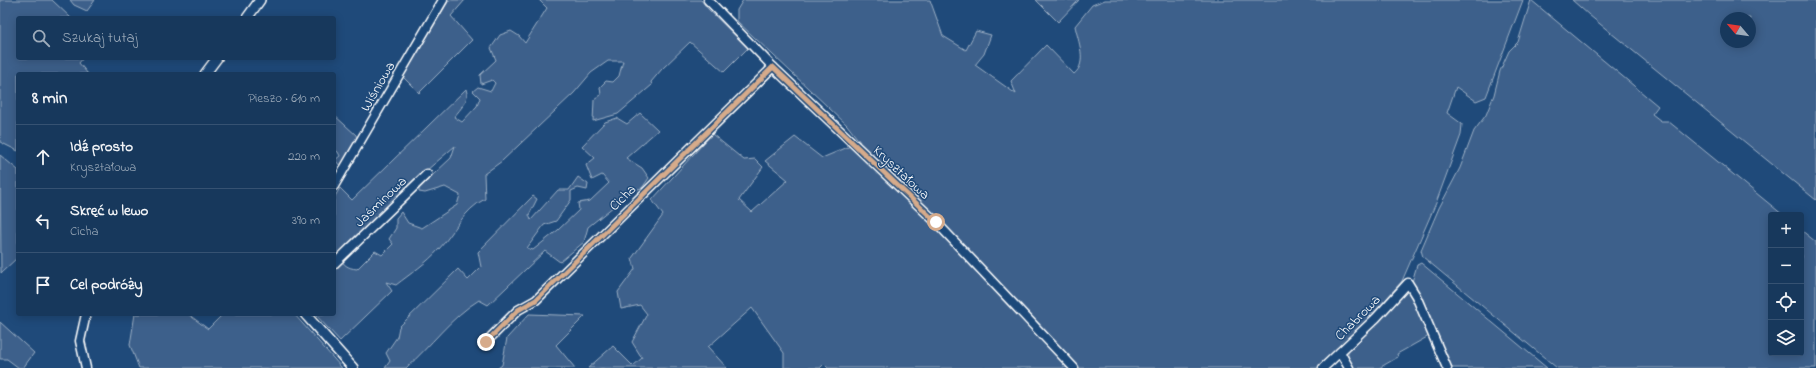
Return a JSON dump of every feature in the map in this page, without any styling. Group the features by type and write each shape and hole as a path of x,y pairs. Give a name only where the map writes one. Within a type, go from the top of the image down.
{"street":[{"path":"248,16 260,0"},
{"name":"Wiśniowa","path":"336,183 443,0"},
{"name":"Kryształowa","path":"708,0 773,67 936,222 1074,368"},
{"path":"206,72 216,60"},
{"name":"Cicha","path":"486,342 518,310 536,300 773,67"},
{"name":"Jaśminowa","path":"336,262 426,174"},
{"name":"Chabrowa","path":"1324,368 1376,318 1408,283 1416,296 1447,368"},
{"path":"86,316 80,341 86,368"},
{"path":"307,316 353,368"},
{"path":"1340,352 1349,368"}],"shaded area":[{"path":"0,0 52,0 69,16 16,16 16,60 81,60 79,63 86,72 16,72 16,150 0,142"},
{"path":"70,0 95,0 87,11 74,5"},
{"path":"449,0 465,0 451,16 472,40 419,93 403,77"},
{"path":"539,0 701,0 708,9 748,48 724,72 690,42 662,69 651,82 652,85 618,114 593,121 594,100 601,95 600,87 606,81 613,82 619,76 623,61 608,61 591,73 574,93 502,161 484,174 485,199 465,215 434,254 424,264 396,285 386,282 392,291 340,341 317,316 336,316 336,195 340,188 352,200 466,89 466,100 454,117 462,122 477,106 480,98 473,91 478,87 491,91 495,83 492,80 481,84 480,75 496,60 491,48 500,35 511,31 519,36 525,43 547,8","holes":["455,146 451,158 419,188 419,192 425,193 445,187 460,195 457,205 422,228 408,223 401,212 396,218 396,228 389,239 393,244 382,255 375,251 357,269 348,267 344,264 339,257 405,189"]},
{"path":"743,0 930,0 943,36 966,50 976,31 991,35 984,54 975,65 1016,94 1011,81 1046,45 1074,74 1078,69 1081,58 1080,45 1075,26 1092,5 1105,0 1523,0 1486,97 1476,101 1456,87 1447,113 1462,124 1461,135 1436,203 1402,281 1372,315 1318,368 828,368 824,364 820,368 784,368 784,353 752,308 708,347 727,368 588,368 613,346 633,366 642,358 632,342 647,314 640,305 621,309 618,292 635,269 632,258 663,215 652,200 712,134 744,160 755,159 763,167 739,200 752,212 788,180 765,161 795,137 822,158 860,142 847,125 737,21 737,10"},
{"path":"1036,0 1079,0 1058,22"},
{"path":"1531,0 1658,106 1652,114 1661,121 1668,121 1779,212 1768,212 1768,356 1804,356 1804,232 1816,242 1816,368 1557,368 1423,257 1421,250 1439,208 1460,168 1474,131 1486,115 1494,95 1500,71 1509,51 1518,42"},
{"path":"1572,0 1816,0 1816,200 1589,15"},
{"path":"640,113 658,130 626,158 642,168 649,178 642,188 634,190 588,227 584,242 560,262 545,251 488,305 479,300 459,315 406,368 385,368 390,361 386,353 397,337 399,327 458,269 468,280 481,267 478,252 533,196 537,199 529,215 531,220 558,190 569,190 578,177 588,184 587,190 578,188 571,191 571,200 556,221 544,225 527,248 533,250 558,230 579,210 578,203 590,201 609,183 602,175 592,180 586,165 595,158 582,146 605,122 617,118 627,124"},
{"path":"336,117 356,135 357,141 342,168 336,161 340,156 336,150"},
{"path":"0,155 16,168 16,259 1,273"},
{"path":"1421,263 1547,368 1451,368 1412,282 1417,265"},
{"path":"1404,291 1410,291 1429,336 1397,354 1398,357 1379,368 1354,368 1348,357 1348,350 1378,321"},
{"path":"529,314 585,316 556,345 575,368 498,368 502,365 507,338"},
{"path":"135,316 191,316 208,329 221,316 296,316 342,368 139,368 130,345"},
{"path":"0,322 34,353 23,368 19,368 7,359 0,359"}],"route":[{"path":"486,342 518,310 536,300 773,67 936,222"}]}
